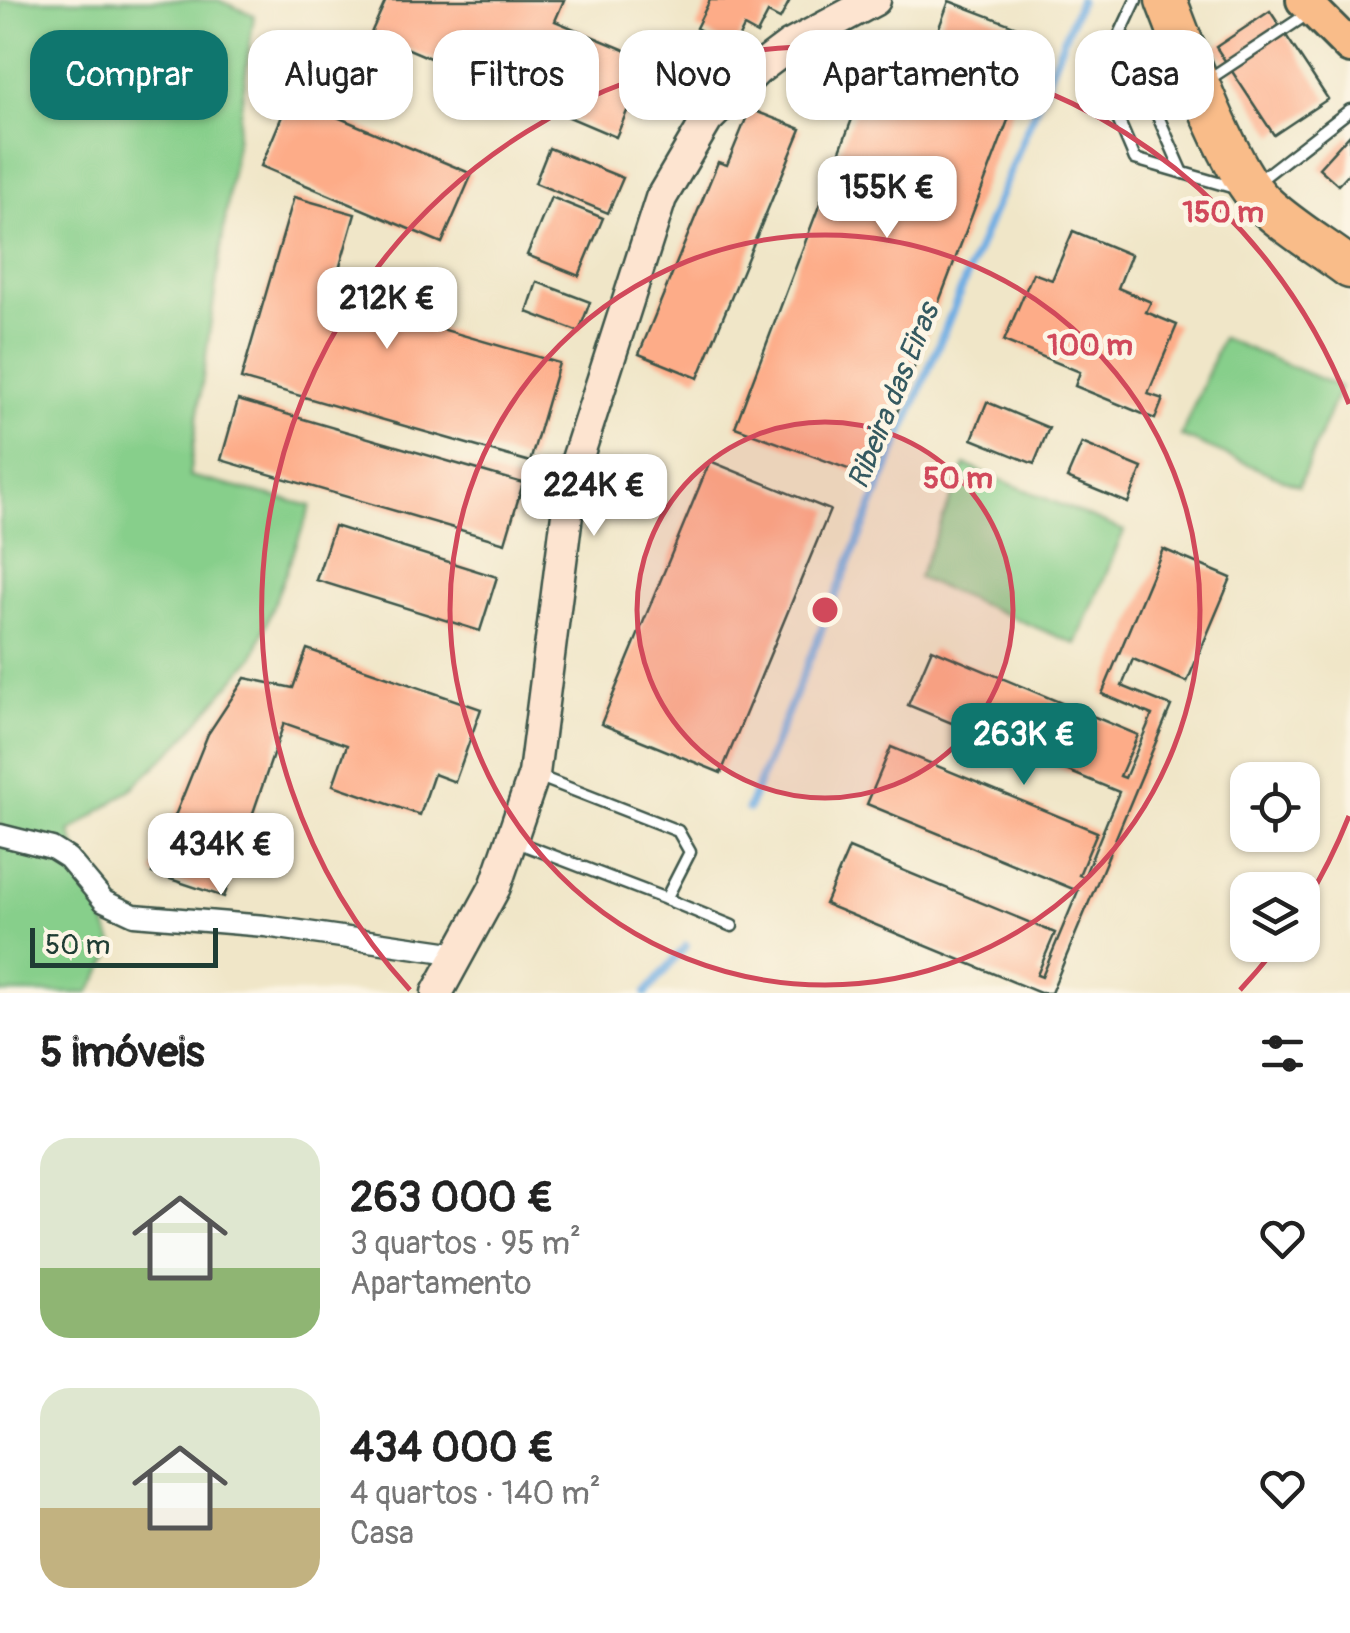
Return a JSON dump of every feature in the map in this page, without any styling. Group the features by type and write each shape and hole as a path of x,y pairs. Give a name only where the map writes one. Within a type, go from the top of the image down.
{"highway":[{"path":"1166,0 1178,30"},
{"path":"1214,111 1250,187 1264,204 1350,268"}],"main road":[{"path":"1308,5 1350,47"}],"street":[{"path":"438,993 495,887 534,774 572,475 661,198 707,120 757,70 789,46 875,0"},
{"path":"0,835 52,848 68,858 104,902 134,915 265,926 460,954"}],"lane":[{"path":"1124,30 1136,0"},
{"path":"1214,74 1308,5"},
{"path":"1118,120 1135,159 1234,188 1250,187 1350,110"},
{"path":"1159,120 1183,174"},
{"path":"534,774 678,831 690,852 666,899"},
{"path":"513,841 732,926"}],"green space":[{"path":"0,0 218,0 254,15 252,30 248,30 248,58 189,476 311,506 254,656 181,742 130,790 70,832 115,949 89,993 0,993"},
{"path":"1222,338 1340,387 1299,486 1181,436"},
{"path":"965,465 1124,531 1076,644 918,578"}],"building":[{"path":"386,0 564,0 555,21 577,30 433,30 433,59 413,51 413,30 372,30"},
{"path":"710,0 790,0 780,19 768,13 759,30 696,28"},
{"path":"949,1 1024,30 938,30"},
{"path":"1270,11 1328,99 1274,135 1216,47"},
{"path":"599,39 619,48 619,120 623,120 616,137 576,120 599,120"},
{"path":"766,115 801,129 698,378 639,354 718,162 727,165 745,120 766,120"},
{"path":"280,120 344,120 472,174 442,243 261,166"},
{"path":"852,120 1008,120 872,478 735,427"},
{"path":"1350,134 1350,172 1338,185 1319,168"},
{"path":"549,148 623,178 608,213 535,183"},
{"path":"294,197 355,214 331,297 559,363 530,462 241,379"},
{"path":"551,197 603,218 579,276 527,255"},
{"path":"1073,231 1131,255 1118,288 1151,302 1146,312 1177,325 1148,394 1163,399 1155,419 1075,386 1080,372 1004,341 1033,273 1052,280"},
{"path":"537,282 590,302 579,332 527,312"},
{"path":"238,400 523,483 505,543 221,460"},
{"path":"987,402 1049,428 1034,464 972,439"},
{"path":"1082,443 1142,468 1128,503 1067,478"},
{"path":"710,461 830,510 721,773 601,724"},
{"path":"334,526 497,577 480,631 316,580"},
{"path":"1163,549 1231,578 1187,682 1133,659 1122,686 1171,706 1051,993 1040,993 825,904 849,848 1055,933 1037,975 1042,977 1078,891 867,804 891,747 1097,832 1079,875 1084,877 1119,792 908,705 932,649 1138,735 1120,776 1125,778 1152,715 1102,694"},
{"path":"307,649 481,709 455,782 434,774 420,815 333,785 347,745 284,723 224,897 152,873 208,734 245,678 293,688"}],"waterway":[{"name":"Ribeira das Eiras","path":"748,809 1080,0"},
{"name":"Ribeira das Eiras","path":"646,993 686,946"}]}
